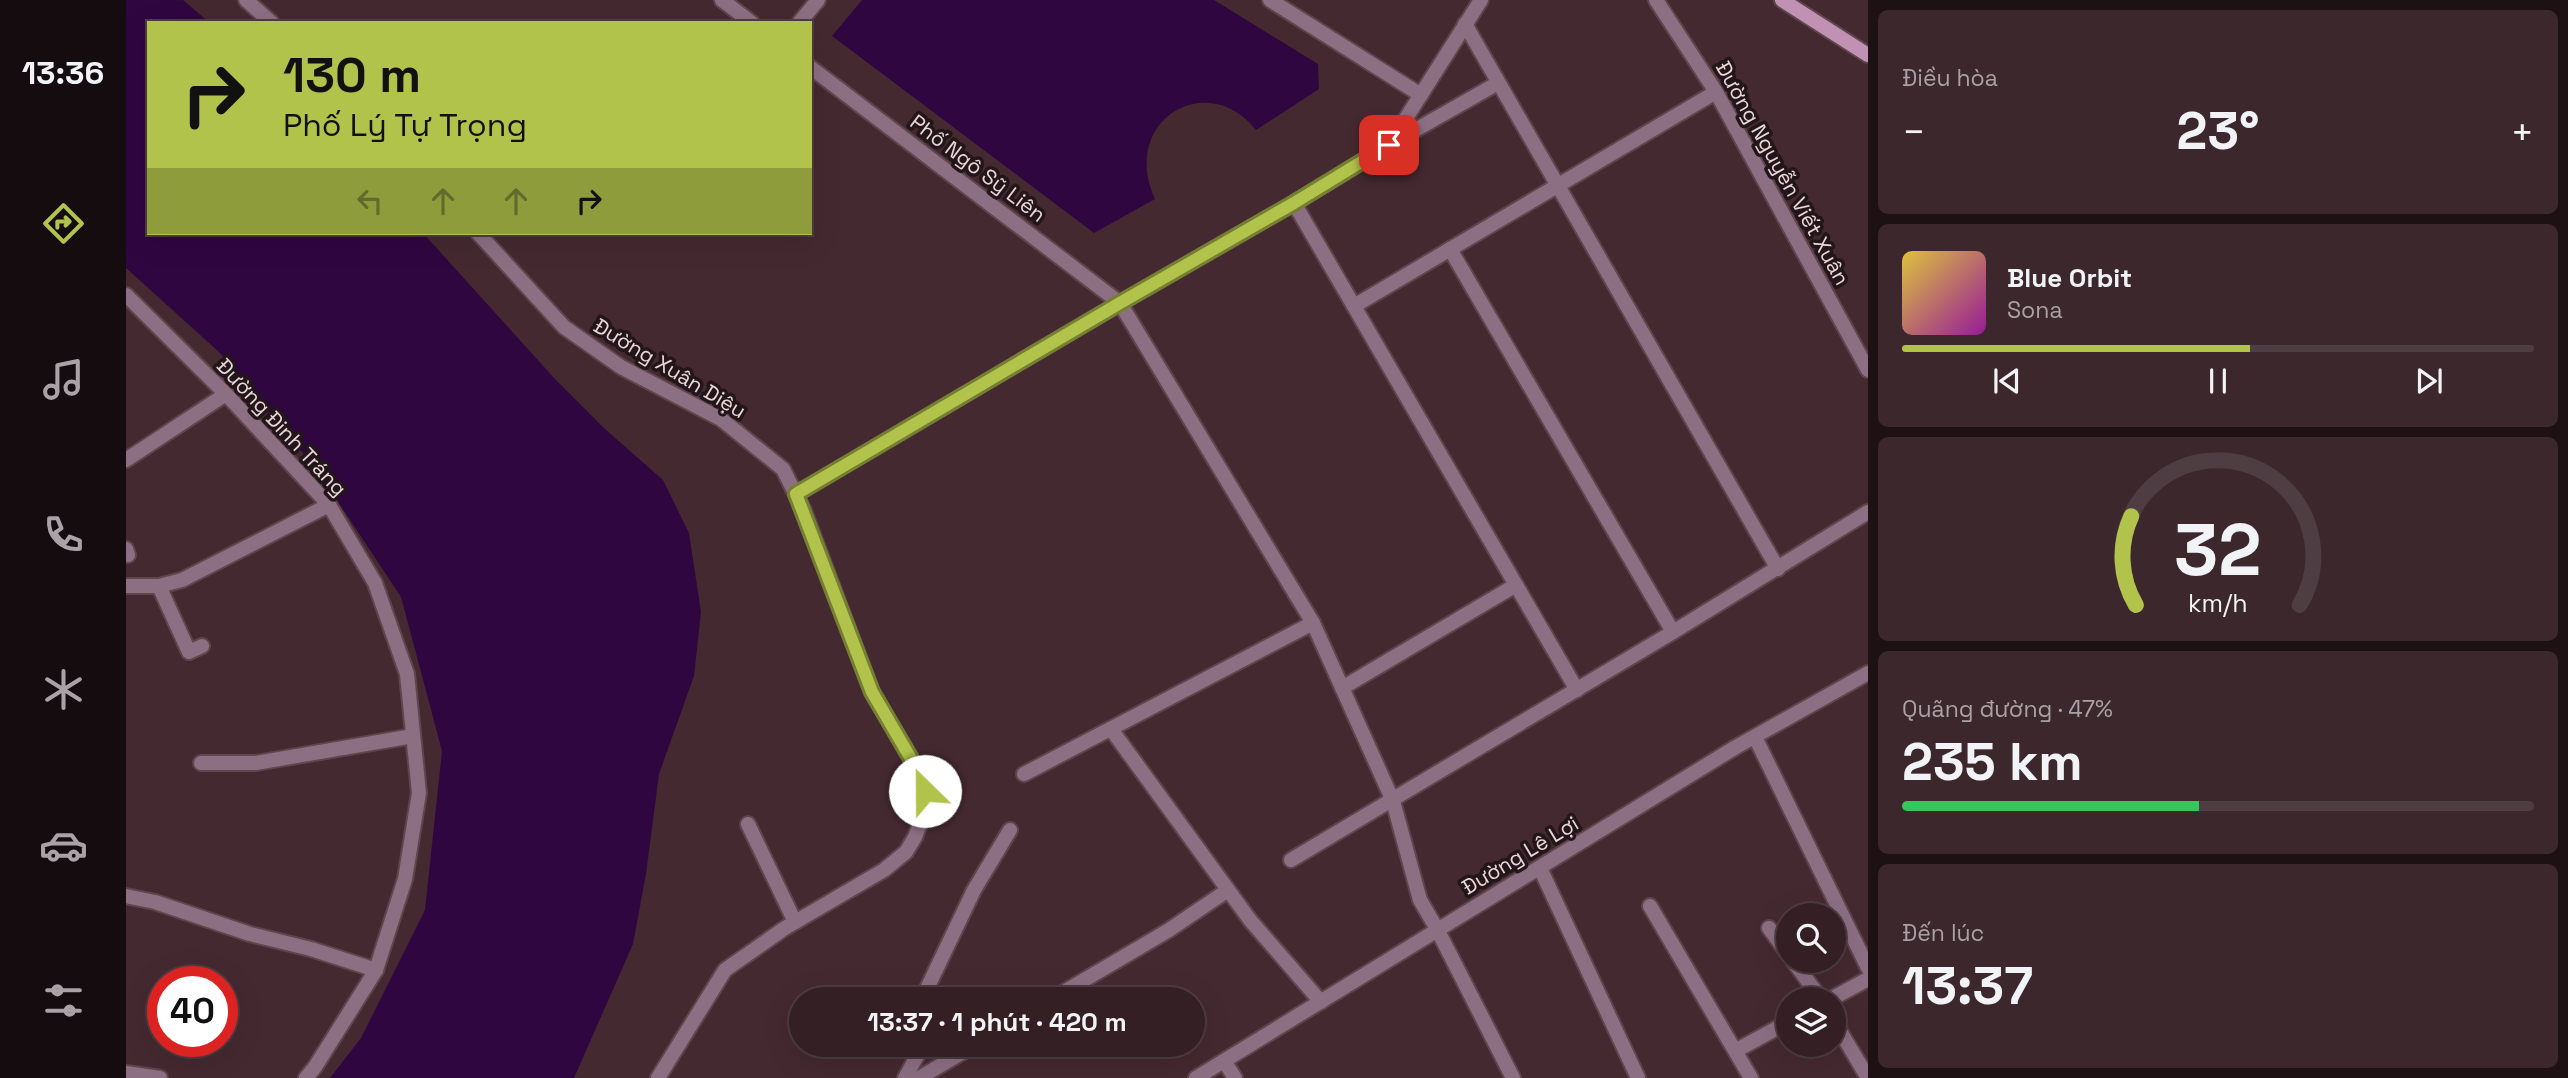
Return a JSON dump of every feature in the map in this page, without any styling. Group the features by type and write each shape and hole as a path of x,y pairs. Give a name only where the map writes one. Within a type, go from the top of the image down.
{"main road":[{"path":"1782,0 1868,55"}],"street":[{"path":"246,0 270,21"},
{"path":"722,0 749,21"},
{"path":"801,21 818,0"},
{"path":"1270,0 1421,95"},
{"path":"1389,145 1480,0"},
{"name":"Đường Nguyễn Viết Xuân","path":"1656,0 1716,92 1868,370"},
{"path":"1465,24 1778,569"},
{"name":"Phố Ngô Sỹ Liên","path":"812,69 1120,303"},
{"path":"796,494 1498,83"},
{"path":"1354,306 1716,92"},
{"path":"1294,203 1577,690"},
{"name":"Đường Xuân Diệu","path":"480,235 564,327 621,367 720,419 783,469 796,494 872,692 921,778 925,791 925,806 915,837 896,862 795,922 725,970 658,1078"},
{"path":"1450,248 1673,632"},
{"name":"Đường Đinh Tráng","path":"126,295 226,394 329,505 375,583 407,674 419,793 405,879 376,970 306,1078"},
{"path":"1120,303 1313,623 1393,801 1420,900 1513,1078"},
{"path":"126,460 226,394"},
{"path":"126,586 159,586 183,580 329,505"},
{"path":"1292,860 1778,569 1868,512"},
{"path":"1342,688 1516,585"},
{"path":"159,586 190,652 202,646"},
{"path":"1024,774 1313,623"},
{"name":"Đường Lê Lợi","path":"1196,1078 1755,737 1868,673"},
{"path":"1111,729 1250,920 1321,1002"},
{"path":"201,763 256,763 413,736"},
{"path":"1755,737 1868,968"},
{"path":"748,824 795,922"},
{"path":"928,987 974,890 1010,830"},
{"path":"1540,868 1638,1078"},
{"path":"1072,987 1169,930 1228,891"},
{"path":"126,896 155,902 250,934 376,970"},
{"path":"1650,906 1752,1078"},
{"path":"1769,928 1776,938"},
{"path":"1846,991 1868,979"},
{"path":"1737,1050 1776,1029"},
{"path":"1846,1041 1868,1078"},
{"path":"905,1078 916,1057"},
{"path":"919,1078 955,1057"},
{"path":"1224,1061 1235,1078"},
{"path":"126,1073 160,1078"}],"shaded area":[{"path":"126,0 183,0 208,21 147,21 147,235 425,235 554,378 605,429 663,480 689,533 701,612 694,676 659,774 646,874 633,944 574,1078 330,1078 361,1038 425,910 442,751 401,597 317,470 220,353 126,268"},
{"path":"862,0 1214,0 1318,64 1319,89 1256,130 1236,112 1214,104 1193,104 1174,112 1158,127 1149,147 1147,171 1155,199 1094,233 832,36"}],"route":[{"path":"925,791 910,757 872,692 796,494 1389,145"}]}
